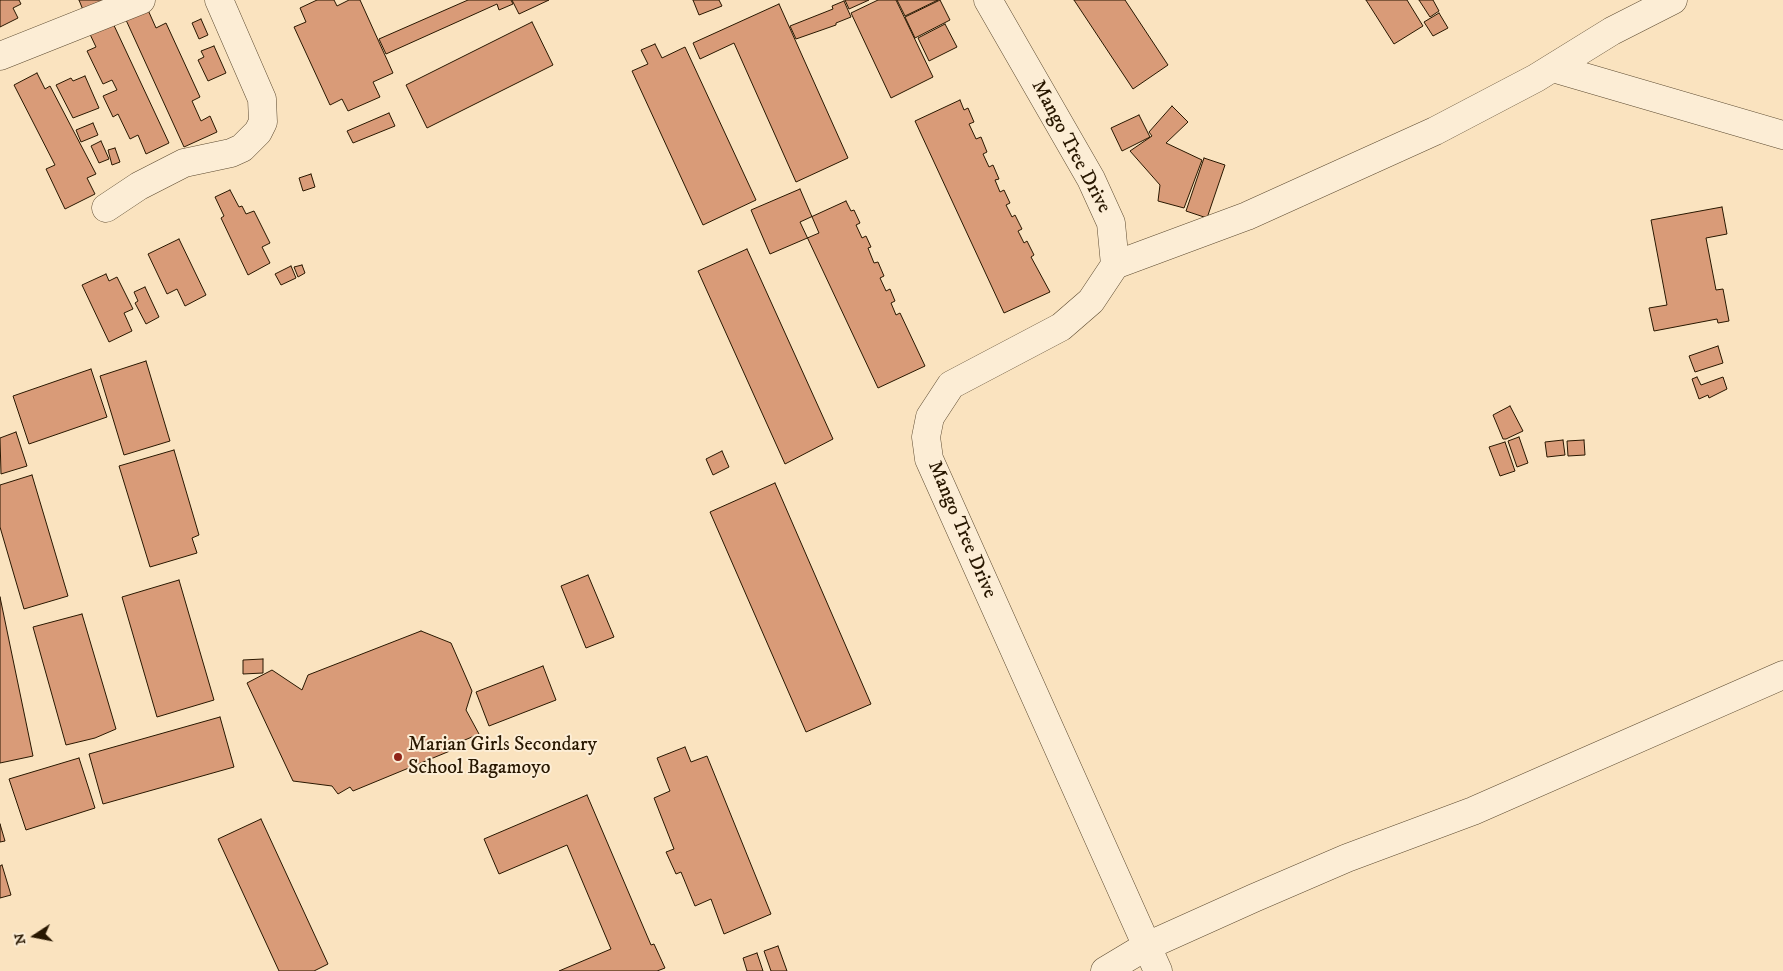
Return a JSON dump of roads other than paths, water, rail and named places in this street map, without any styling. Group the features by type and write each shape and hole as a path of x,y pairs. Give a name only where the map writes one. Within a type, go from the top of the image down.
{"street":[{"path":"0,56 141,0"},
{"path":"106,208 139,186 184,163 231,153 242,148 258,132 263,122 262,99 219,0"},
{"name":"Mango Tree Drive","path":"988,0 1091,179 1111,223 1115,265 1091,301 1061,327 951,385 930,417 926,437 929,459 1145,947 1158,971"},
{"path":"1115,265 1247,216 1435,131 1553,68 1612,31 1673,0"},
{"path":"1553,68 1783,135"},
{"path":"1105,971 1145,947 1339,862 1473,812 1783,675"}],"place":[{"name":"Marian Girls Secondary School Bagamoyo","path":"398,757"}]}
